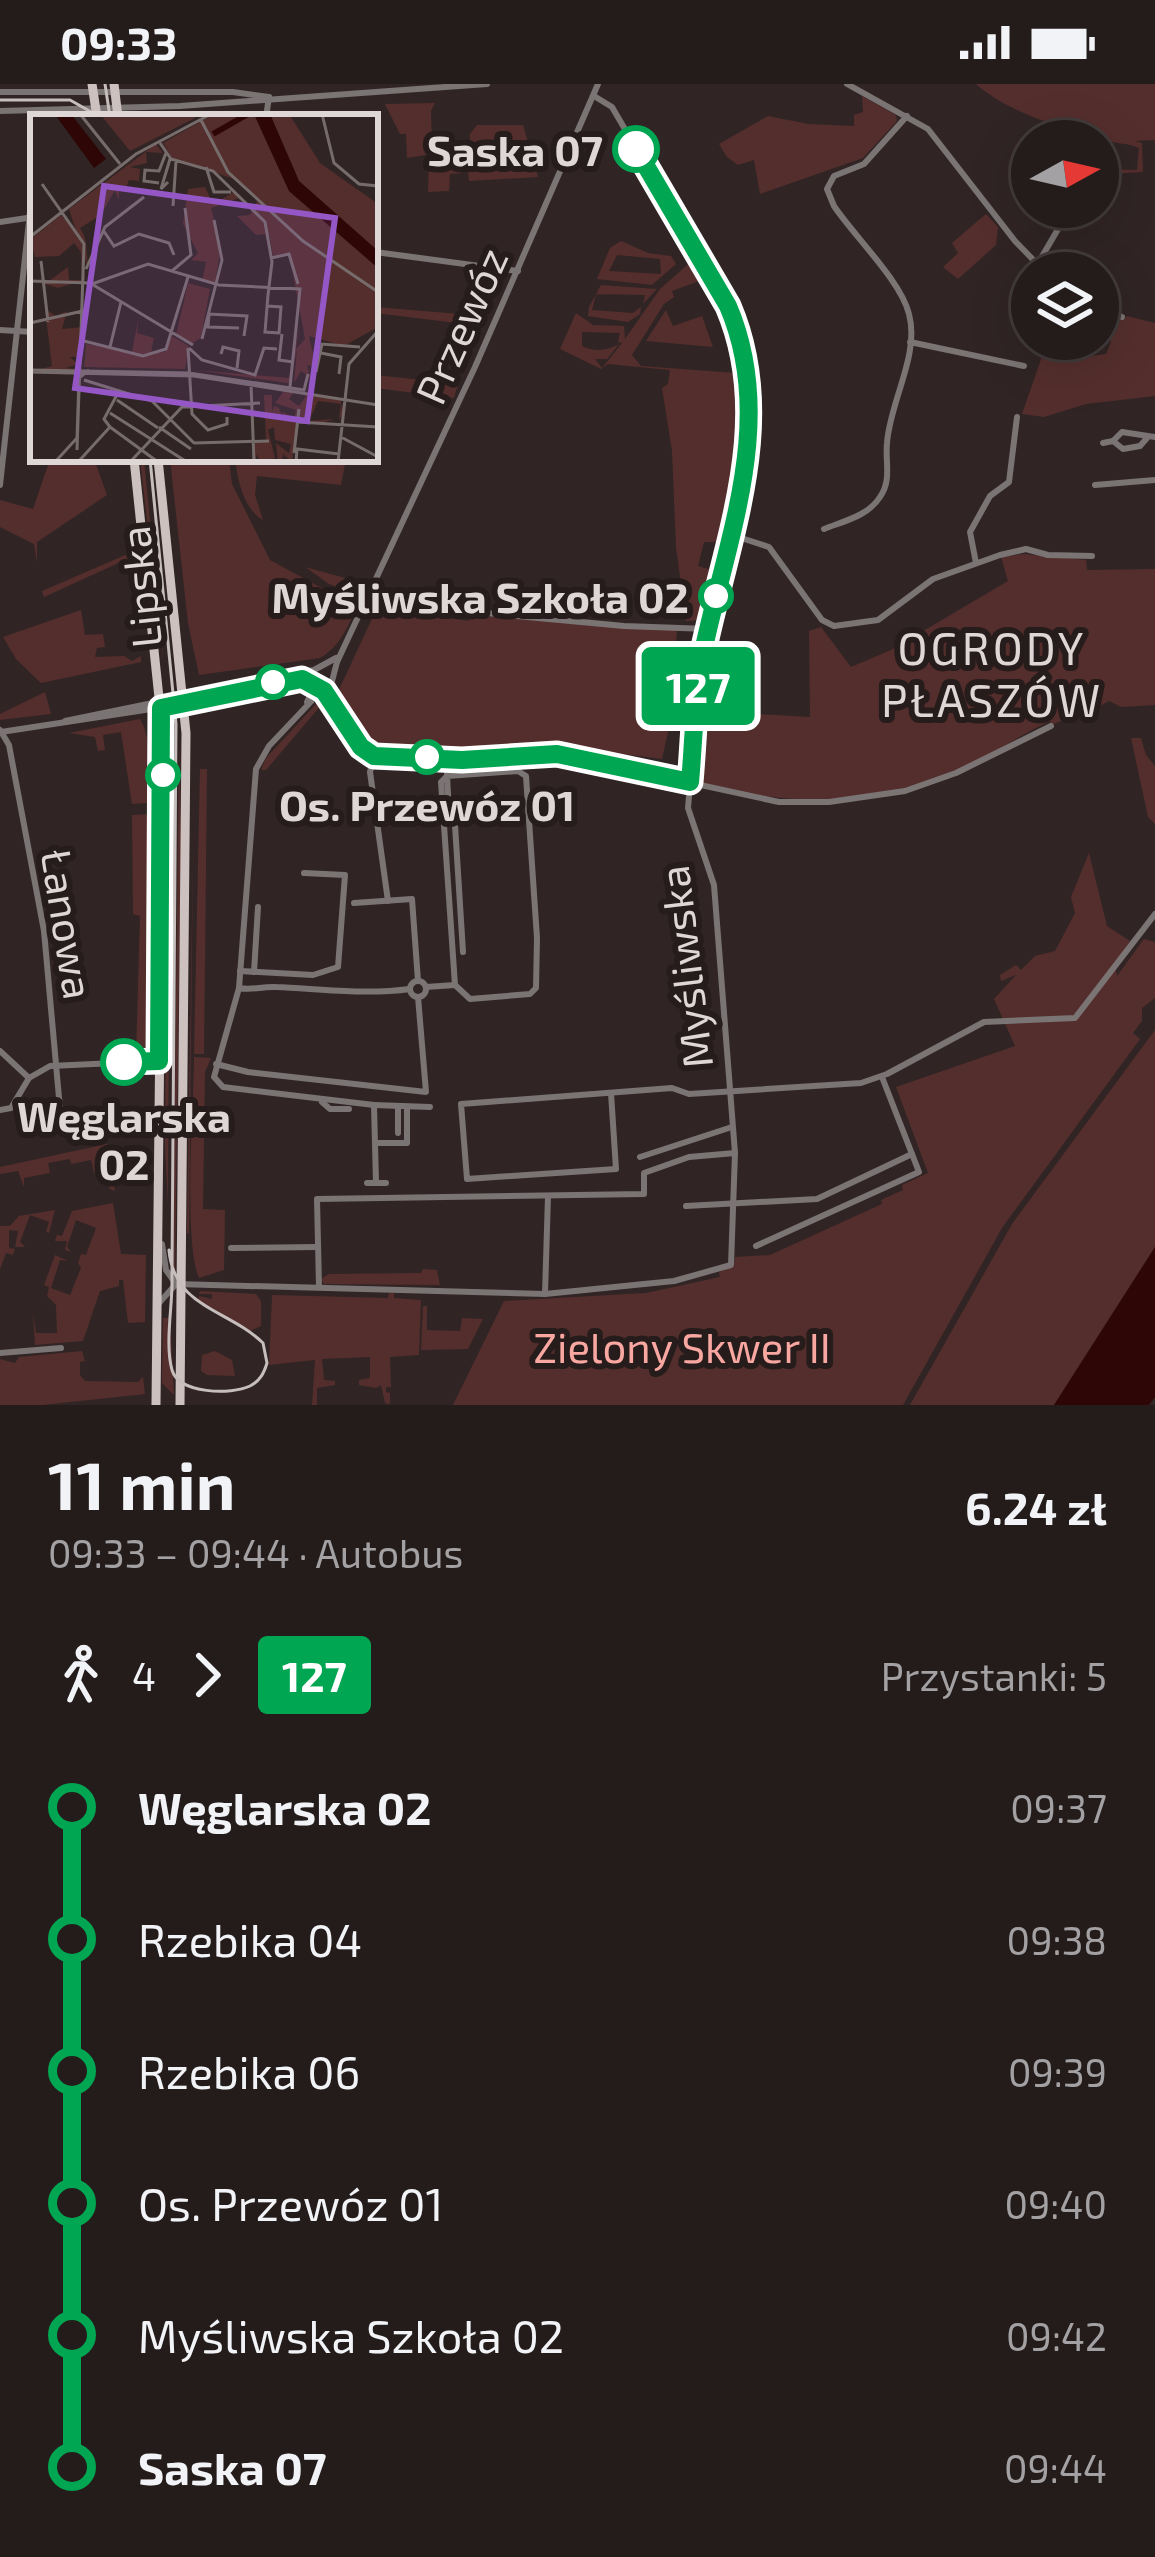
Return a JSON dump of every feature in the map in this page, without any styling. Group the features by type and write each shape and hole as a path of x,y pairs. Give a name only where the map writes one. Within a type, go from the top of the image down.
{"main road":[{"path":"93,87 96,113"},
{"path":"115,88 118,112"},
{"name":"Lipska","path":"134,462 160,703 156,1405"},
{"name":"Lipska","path":"158,462 184,699 188,835 178,1284 180,1405"}],"street":[{"path":"43,91 62,84"},
{"path":"0,111 118,112 487,84"},
{"name":"Przewóz","path":"320,688 334,682 330,669 368,602 598,84"},
{"path":"847,84 932,132 1027,252"},
{"path":"0,92 93,87 269,97"},
{"name":"Myśliwska","path":"545,1294 674,1281 731,1265 735,1153 714,885 689,812 700,670 751,424 750,391 737,329 687,234 612,107 594,96"},
{"path":"266,114 269,97"},
{"path":"148,114 163,106"},
{"path":"824,529 864,513 884,491 887,440 910,343 904,301 846,225 827,189 834,176 864,164 908,116"},
{"path":"0,484 30,202"},
{"path":"0,221 27,218"},
{"path":"378,253 518,271"},
{"path":"0,329 30,332"},
{"path":"910,343 1024,366"},
{"path":"976,563 970,532 990,496 1009,482 1018,416"},
{"path":"1103,442 1113,441 1122,432 1151,438 1123,449 1113,441"},
{"path":"1095,485 1155,480"},
{"path":"729,534 769,547 822,620 834,626 878,620 928,582 1025,549 1092,556"},
{"path":"368,602 624,626 708,629"},
{"path":"184,699 330,669"},
{"path":"314,670 334,710 361,747 374,756 462,760 557,754 778,802 829,802 905,791 956,773 1051,727"},
{"path":"1,731 284,680 320,688"},
{"path":"320,688 269,746 256,769 238,988 214,1077 221,1087 402,1108 430,1106"},
{"name":"Łanowa","path":"1,731 8,745 44,931 62,1131"},
{"path":"374,756 370,772 388,901"},
{"path":"447,757 463,952"},
{"path":"518,771 526,776 537,938 534,992 470,999 455,985 440,834 440,782 447,776 518,771"},
{"path":"240,971 314,975 338,967 345,875 304,873"},
{"path":"354,903 412,898 418,981 426,988"},
{"path":"254,972 258,908"},
{"name":"Myśliwska","path":"611,1093 616,1168 467,1179 461,1103 672,1088 689,1094 849,1085 882,1077 983,1022 1076,1018 1155,914"},
{"path":"450,917 461,916"},
{"path":"238,988 360,993 410,989 418,981"},
{"path":"418,997 426,988 455,985"},
{"path":"215,1064 426,1092 418,997 410,989"},
{"path":"0,1051 29,1078"},
{"path":"0,1110 15,1104 29,1078 59,1065 159,1061"},
{"path":"756,1246 919,1172 882,1077"},
{"path":"320,1100 330,1109 349,1108"},
{"path":"374,1105 376,1183"},
{"path":"398,1133 402,1108"},
{"path":"375,1143 407,1143 402,1108"},
{"path":"640,1157 732,1126"},
{"path":"319,1287 317,1199 644,1194 644,1173 695,1156 735,1153"},
{"path":"686,1207 809,1200 912,1154"},
{"path":"157,1307 178,1284 545,1294 548,1196"},
{"path":"809,1200 815,1220"},
{"name":"Lipska","path":"160,1222 166,1270 178,1284"},
{"path":"231,1248 318,1247"},
{"path":"0,1353 61,1348"}],"green space":[{"path":"976,84 1155,84 1155,140 1135,141 1142,143 1143,172 1119,173 1119,169 1137,170 1139,148 1119,143 1119,120 1041,120"},
{"path":"862,96 896,115 897,121 863,158 760,194 754,160 738,165 719,144 768,116 854,126 854,115 863,112"},
{"path":"435,103 432,149 437,153 407,158 406,134 400,134 385,104"},
{"path":"477,125 523,125 538,177 469,181 468,169 493,170 498,163 496,158 481,167 468,167 470,146 499,145 470,144"},
{"path":"457,159 462,173 450,174 449,191 428,192 429,162"},
{"path":"986,214 998,227 996,245 958,279 943,267 958,253 952,243"},
{"path":"621,241 648,253 671,256 676,264 652,285 597,279 610,248","holes":["617,255 660,259 661,274 609,271"]},
{"path":"694,259 705,283 672,291 674,297 664,304 632,355 641,366 736,373 741,394 743,437 732,500 721,542 704,542 698,566 715,571 704,620 686,621 662,388 668,384 670,370 608,364 601,369 560,349 576,313 593,325 624,326 625,339 660,289","holes":["582,332 620,333 618,342 622,343 602,368 595,359 607,359 619,344 602,350 582,346"]},
{"path":"601,285 657,289 643,304 645,295 596,294"},
{"path":"596,294 592,310 633,313 641,307 640,314 628,322 588,316"},
{"path":"378,307 484,316 481,322 378,313"},
{"path":"666,310 673,326 702,316 713,347 646,341"},
{"path":"1119,318 1155,323 1155,396 1086,404 1044,417 1022,414 1041,360 1119,360"},
{"path":"378,375 458,384 454,398 378,388"},
{"path":"95,462 107,495 37,542 37,563 34,544 0,527 0,500 33,509 48,465"},
{"path":"140,462 144,462 164,667"},
{"path":"170,462 229,462 232,484 270,560 358,605 339,641 320,658 199,675 188,623"},
{"path":"236,462 345,462 341,485 257,476 255,495 263,520 246,501"},
{"path":"129,521 133,577 125,560 44,597 42,591 130,553"},
{"path":"1024,554 1086,560 1087,570 1155,569 1155,705 1121,707 1109,701 1083,715 1082,711 1052,725 1050,721 961,770 896,792 796,799 696,783 701,711 810,717 809,631 821,627 851,667 891,650 1008,581 1001,557"},
{"path":"305,567 367,584 359,595 329,584"},
{"path":"377,608 469,621 470,615 677,630 670,723 662,759 543,744 377,749 336,696"},
{"path":"81,610 85,635 103,634 105,647 97,648 95,657 124,656 132,661 141,656 141,662 41,683 16,659 3,637"},
{"path":"45,692 51,714 0,720 0,714"},
{"path":"317,703 322,704 266,770 261,770 266,758"},
{"path":"140,719 147,739 149,803 132,804 121,732 103,735 105,750 98,751 95,737 69,733"},
{"path":"179,738 181,839 175,1273 173,1270"},
{"path":"1131,738 1141,738 1155,766 1155,824 1148,817"},
{"path":"200,769 207,769 204,1054 194,1054"},
{"path":"170,787 168,1204 165,1148"},
{"path":"149,814 148,1041 143,1056 114,1057 110,1055 136,1054 140,916 133,914 132,815"},
{"path":"193,850 189,1233 187,1234"},
{"name":"Zielony Skwer II","path":"1089,853 1107,926 1130,941 1115,965 1117,976 1144,939 1155,942 1155,998 1142,1008 1142,1021 1133,1033 1140,1039 1002,1228 903,1405 453,1405 504,1301 646,1293 720,1277 719,1272 734,1266 735,1257 770,1255 882,1204 881,1200 903,1190 902,1185 928,1173 896,1087 1015,1046 994,999 1016,975 1001,981 1000,975 1016,965 1021,970 1035,956 1055,951 1075,913 1071,897"},
{"path":"1155,1030 1155,1247 1054,1405 910,1405 1012,1224"},
{"path":"194,1057 211,1058 205,1072 203,1209 225,1210 224,1270 199,1278 190,1204"},
{"path":"107,1144 115,1191 105,1172 94,1173 91,1160 48,1163 50,1173 24,1178 24,1187 18,1171 0,1174 0,1167"},
{"path":"113,1203 121,1254 146,1255 145,1322 128,1323 123,1280 119,1280 119,1286 100,1291 83,1341 35,1345 33,1312 36,1333 57,1333 56,1305 44,1285 55,1255 68,1261 60,1260 51,1288 70,1295 81,1268 81,1254 86,1255 96,1228 76,1220 67,1247 71,1252 65,1250 67,1241 55,1241 57,1235 62,1236 72,1211"},
{"path":"55,1210 49,1233 49,1222 30,1215 20,1242 25,1247 15,1247 18,1231 9,1230 9,1248 15,1249 13,1255 6,1253 0,1269 0,1226 10,1226 19,1216"},
{"path":"437,1270 440,1285 324,1284 321,1279 329,1274 421,1273"},
{"path":"200,1291 256,1294 261,1301 261,1326 250,1331 198,1302 199,1296 212,1299 212,1294"},
{"path":"389,1293 394,1298 421,1300 419,1355 390,1357 391,1387 386,1392 390,1404 385,1403 381,1385 359,1385 359,1380 370,1378 370,1357 322,1359 324,1380 335,1381 335,1385 317,1388 317,1405 312,1405 315,1360 269,1365 272,1295 388,1298"},
{"path":"423,1306 427,1306 427,1330 460,1331 462,1318 483,1319 468,1349 421,1350"},
{"path":"163,1318 170,1318 174,1395 162,1383"},
{"path":"82,1351 85,1361 80,1362 80,1375 85,1381 138,1382 143,1377 145,1394 0,1405 0,1359 15,1363 19,1357"},
{"path":"215,1351 232,1360 235,1376 201,1371 202,1355"}],"shaded area":[{"path":"1155,1247 1155,1397 1149,1405 1054,1405"}],"tram line":[{"path":"105,84 110,114"},
{"path":"0,100 70,100 95,114"},
{"path":"150,462 176,724 172,1264"},
{"path":"169,1250 172,1264"},
{"path":"172,1264 192,1296 263,1343 267,1363 253,1384 231,1391 207,1390 177,1378 169,1338 172,1264"}],"bus line":[{"name":"127","path":"124,1062 159,1061 161,708 302,679 324,691 361,747 374,756 462,760 557,754 690,782 702,654 743,476 751,401 728,306 636,149"}],"place":[{"name":"Saska 07","path":"636,149"},
{"name":"Myśliwska Szkoła 02","path":"716,596"},
{"name":"Os. Przewóz 01","path":"427,757"},
{"name":"Węglarska 02","path":"124,1062"}],"district":[{"name":"OGRODY PŁASZÓW","path":"992,673"}]}
